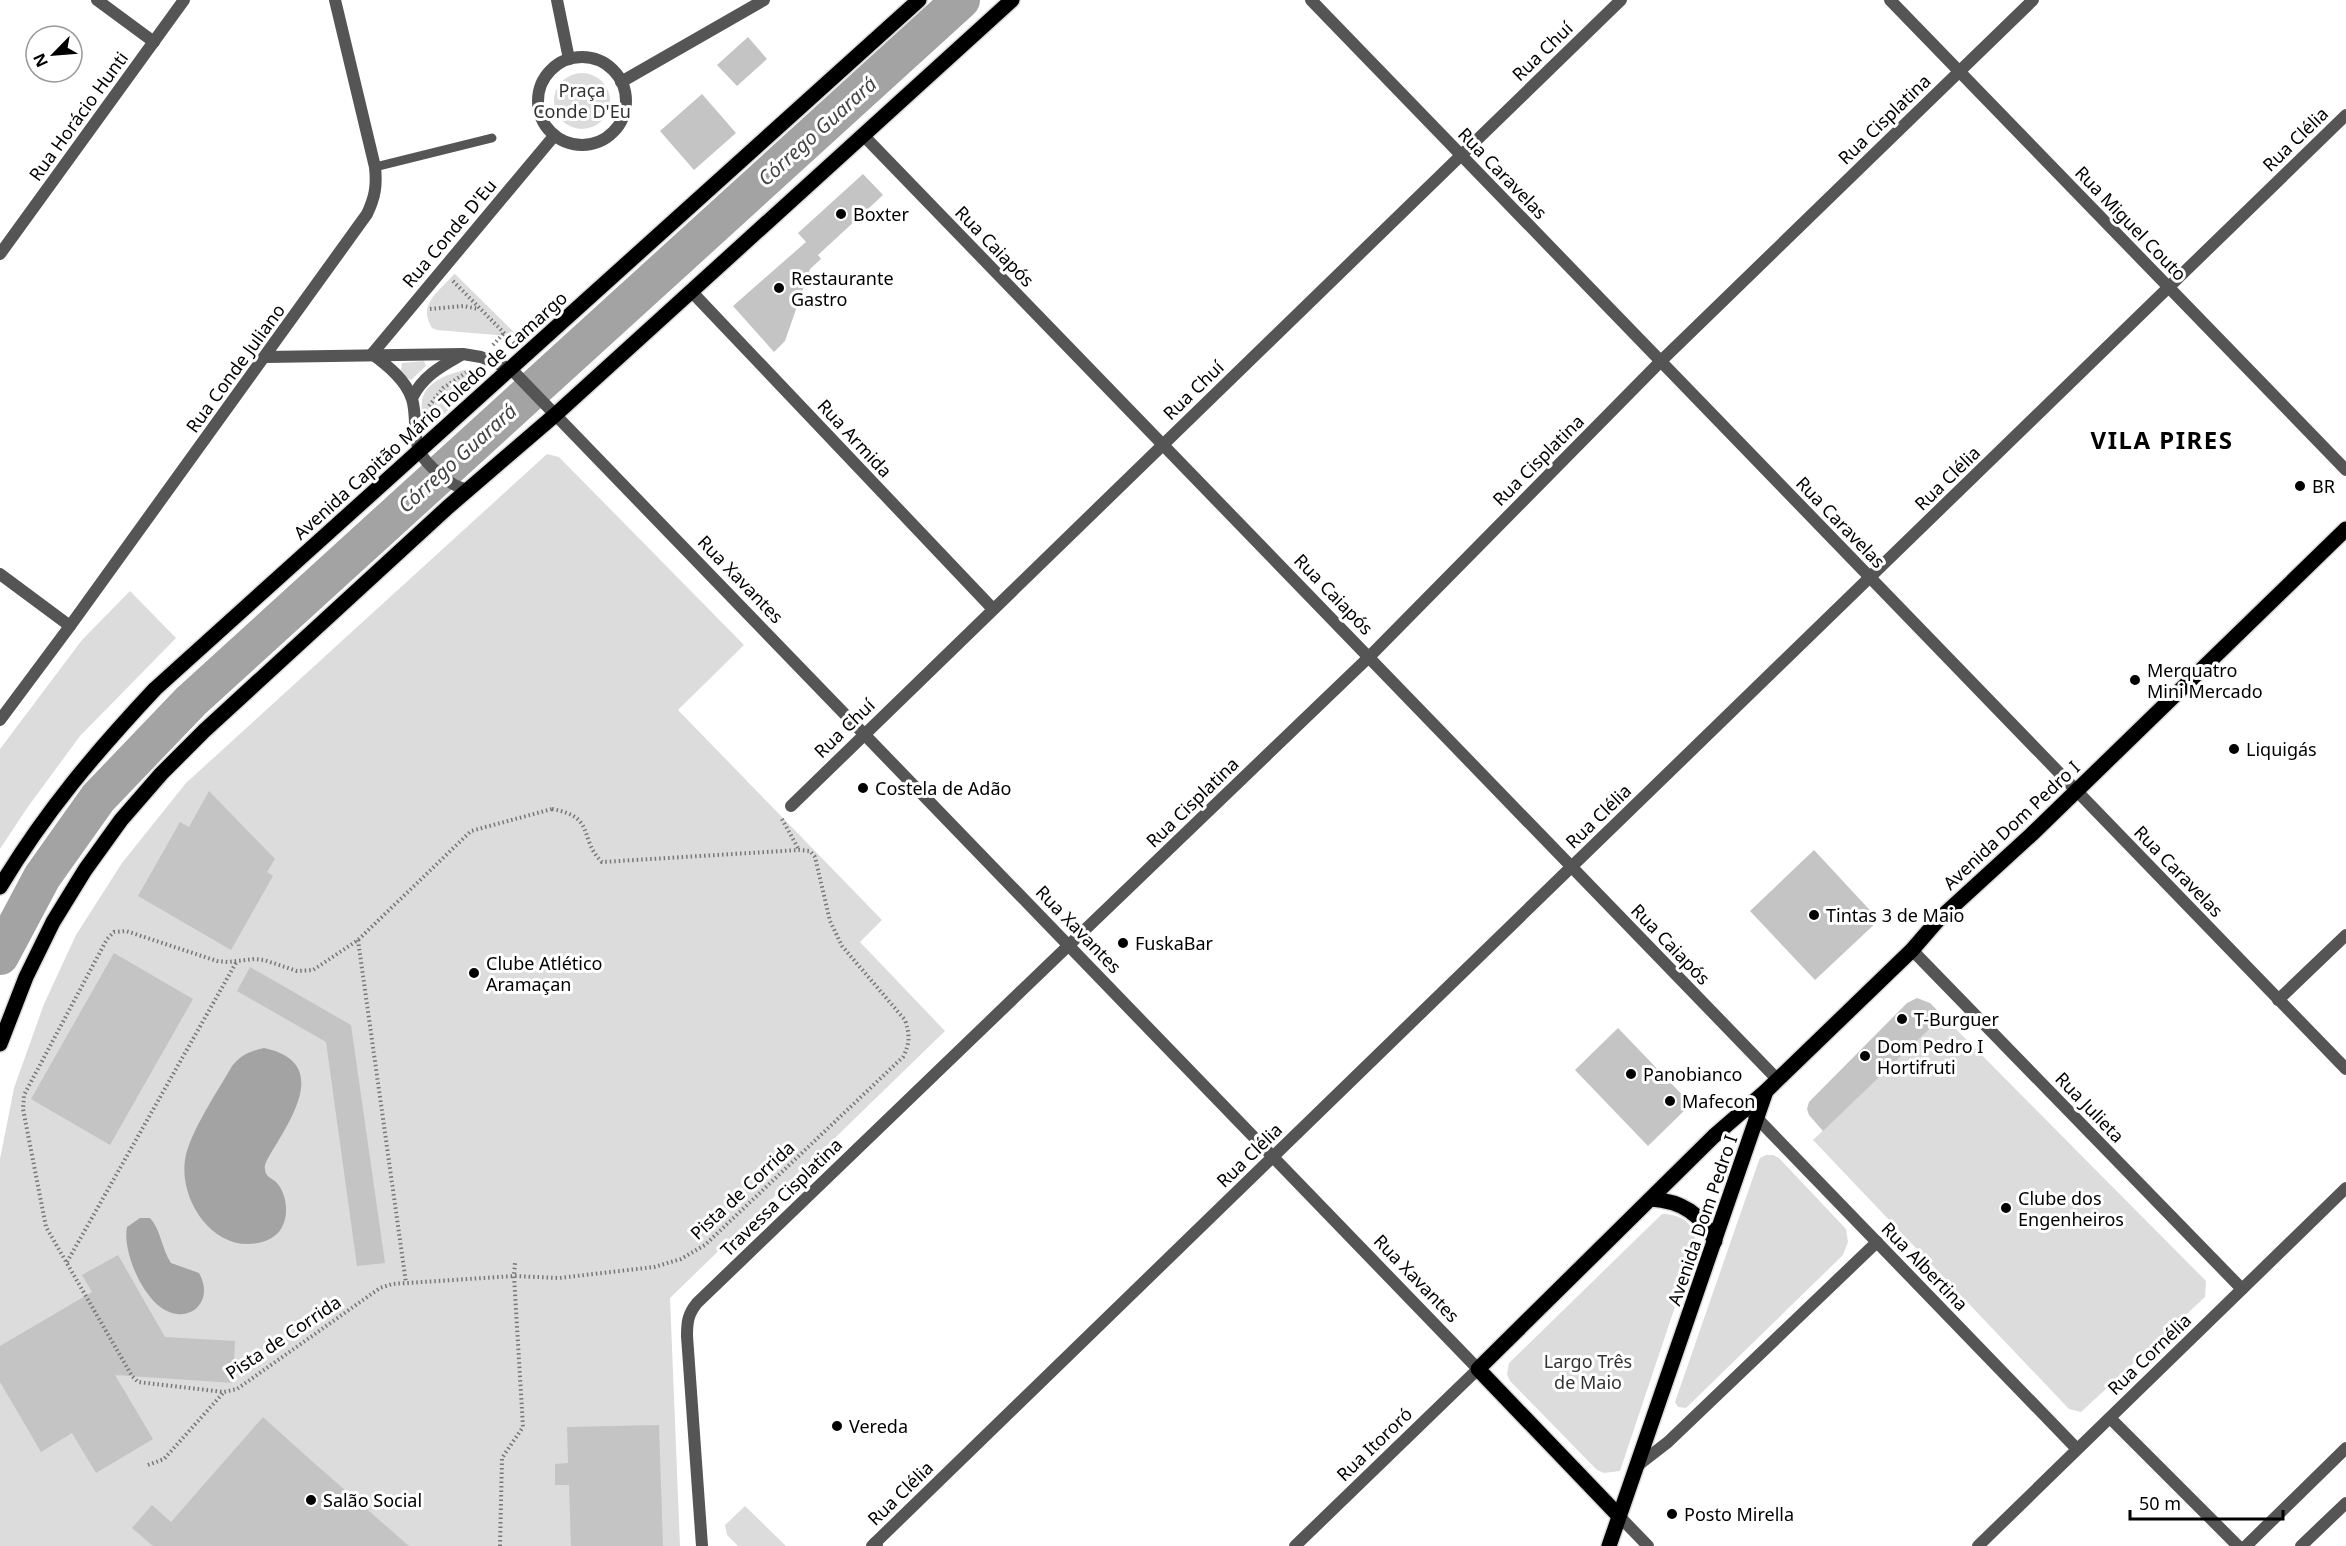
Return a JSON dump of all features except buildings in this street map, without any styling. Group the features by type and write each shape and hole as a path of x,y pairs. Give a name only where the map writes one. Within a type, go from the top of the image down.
{"main road":[{"name":"Avenida Capitão Mário Toledo de Camargo","path":"0,887 23,849 57,801 96,753 155,689 423,455 526,355 919,0"},
{"path":"0,1044 26,977 53,922 85,870 121,820 161,774 204,731 468,489 555,415 1012,0"},
{"name":"Avenida Dom Pedro I","path":"1609,1546 1715,1241 1751,1113 1766,1091 1912,950 1938,920 2346,530"},
{"path":"1478,1369 1651,1199 1751,1113"},
{"path":"1651,1199 1667,1200 1690,1210 1708,1226 1715,1241"},
{"name":"Rua Xavantes","path":"1478,1369 1619,1516"}],"street":[{"path":"98,0 154,42"},
{"name":"Rua Horácio Hunti","path":"0,254 184,0"},
{"name":"Rua Conde Juliano","path":"0,720 265,357 367,214 375,197 377,183 375,167 335,0"},
{"path":"557,0 569,59"},
{"path":"621,82 764,0"},
{"name":"Rua Caravelas","path":"1311,0 2346,1069"},
{"name":"Rua Chuí","path":"791,806 1621,0"},
{"name":"Rua Miguel Couto","path":"1890,0 2346,471"},
{"name":"Rua Cisplatina","path":"1068,946 1369,657 1661,361 2033,0"},
{"path":"582,57 594,59 614,71 621,82 626,104 623,116 610,135 600,141 577,145 565,142 554,135 542,119 538,109 540,87 551,69 569,59 582,57"},
{"name":"Rua Clélia","path":"875,1545 2346,115"},
{"name":"Rua Conde D'Eu","path":"372,354 554,135"},
{"name":"Rua Caiapós","path":"863,135 1777,1079"},
{"name":"Rua Armida","path":"691,291 993,609"},
{"path":"372,354 395,374 412,398 423,455 448,482 461,489 468,489"},
{"path":"265,357 463,354 481,357 511,369"},
{"path":"412,398 419,384 429,374 463,354"},
{"name":"Rua Xavantes","path":"511,369 1478,1369"},
{"path":"0,574 70,626"},
{"path":"2278,1000 2346,935"},
{"name":"Travessa Cisplatina","path":"702,1546 687,1336 687,1321 691,1311 1068,946"},
{"name":"Rua Julieta","path":"1912,950 2242,1289"},
{"name":"Rua Albertina","path":"1751,1113 2077,1449"},
{"name":"Rua Cornélia","path":"1978,1546 2346,1188"},
{"path":"1637,1466 1668,1442 1877,1242"},
{"name":"Rua Itororó","path":"1295,1546 1478,1369"},
{"path":"2110,1418 2238,1546"},
{"path":"2246,1546 2346,1448"},
{"path":"2301,1546 2346,1503"},
{"path":"1619,1516 1648,1546"}],"lane":[{"path":"375,167 492,138"}],"path":[{"path":"444,268 462,291 526,355"},
{"path":"412,307 426,309 463,306 480,309"},
{"path":"791,806 781,816 799,850"},
{"name":"Pista de Corrida","path":"552,809 576,816 582,823 596,856 602,862 799,850 810,851 815,857 830,921 842,946 905,1020 909,1032 909,1045 903,1057 705,1245 681,1259 654,1267 559,1278 514,1276 406,1283 380,1288 237,1389 224,1392 138,1382 132,1376 46,1227 22,1101 107,939 114,932 126,931 217,961 264,960 297,971 313,970 358,939 471,831 552,809"},
{"path":"358,939 406,1283"},
{"path":"66,1262 237,961"},
{"path":"500,1546 502,1458 523,1427 515,1263"},
{"path":"148,1466 164,1460 224,1392"}],"green space":[{"name":"Praça Conde D'Eu","path":"576,73 588,73 598,77 606,85 610,101 606,117 598,125 588,129 576,129 566,125 558,117 554,107 554,95 558,85 566,77"},
{"path":"454,274 519,337 432,328 428,320 428,305"},
{"path":"424,361 426,366 411,380 405,377 401,370 402,363"},
{"path":"468,369 478,373 480,380 478,384 431,426 425,426 422,412 424,393 440,378"},
{"name":"Clube Atlético Aramaçan","path":"547,454 559,457 744,645 678,710 882,920 860,942 945,1031 670,1298 680,1546 0,1546 0,1159 14,1088 44,1004 76,935 122,863 186,783"},
{"path":"130,591 176,638 80,736 0,849 0,749 82,640"},
{"name":"Clube dos Engenheiros","path":"1943,1016 2206,1281 2205,1297 2081,1412 2069,1409 1813,1140"},
{"name":"Largo Três de Maio","path":"1766,1155 1779,1158 1846,1229 1848,1242 1843,1255 1686,1408 1678,1407 1675,1402 1758,1163 1760,1158"},
{"name":"Largo Três de Maio","path":"1662,1214 1676,1216 1686,1222 1693,1231 1696,1244 1620,1471 1604,1473 1597,1470 1510,1381 1507,1374 1509,1363"},
{"path":"745,1506 786,1546 738,1546 727,1535 725,1525"}],"shaded area":[{"path":"264,1048 285,1056 297,1067 301,1080 300,1096 265,1167 266,1173 279,1186 284,1197 285,1220 279,1232 270,1239 258,1243 242,1244 227,1240 214,1232 194,1207 188,1192 185,1160 198,1125 232,1066 246,1054"},
{"path":"140,1218 150,1218 154,1223 171,1263 199,1273 204,1292 202,1300 193,1311 176,1314 167,1311 150,1297 142,1286 131,1261 126,1237 127,1227"}],"waterway":[{"name":"Córrego Guarará","path":"0,956 42,877 98,798 191,701 961,0"}],"place":[{"name":"Boxter","path":"841,214"},
{"name":"Restaurante Gastro","path":"779,288"},
{"name":"BR","path":"2300,486"},
{"name":"Merquatro Mini Mercado","path":"2135,680"},
{"name":"Liquigás","path":"2234,749"},
{"name":"Costela de Adão","path":"863,788"},
{"name":"Tintas 3 de Maio","path":"1814,915"},
{"name":"FuskaBar","path":"1123,943"},
{"name":"Clube Atlético Aramaçan","path":"474,973"},
{"name":"T-Burguer","path":"1902,1019"},
{"name":"Dom Pedro I Hortifruti","path":"1865,1056"},
{"name":"Panobianco","path":"1631,1074"},
{"name":"Mafecon","path":"1670,1101"},
{"name":"Clube dos Engenheiros","path":"2006,1208"},
{"name":"Vereda","path":"837,1426"},
{"name":"Salão Social","path":"311,1500"},
{"name":"Posto Mirella","path":"1672,1514"}],"district":[{"name":"VILA PIRES","path":"2162,439"}]}
